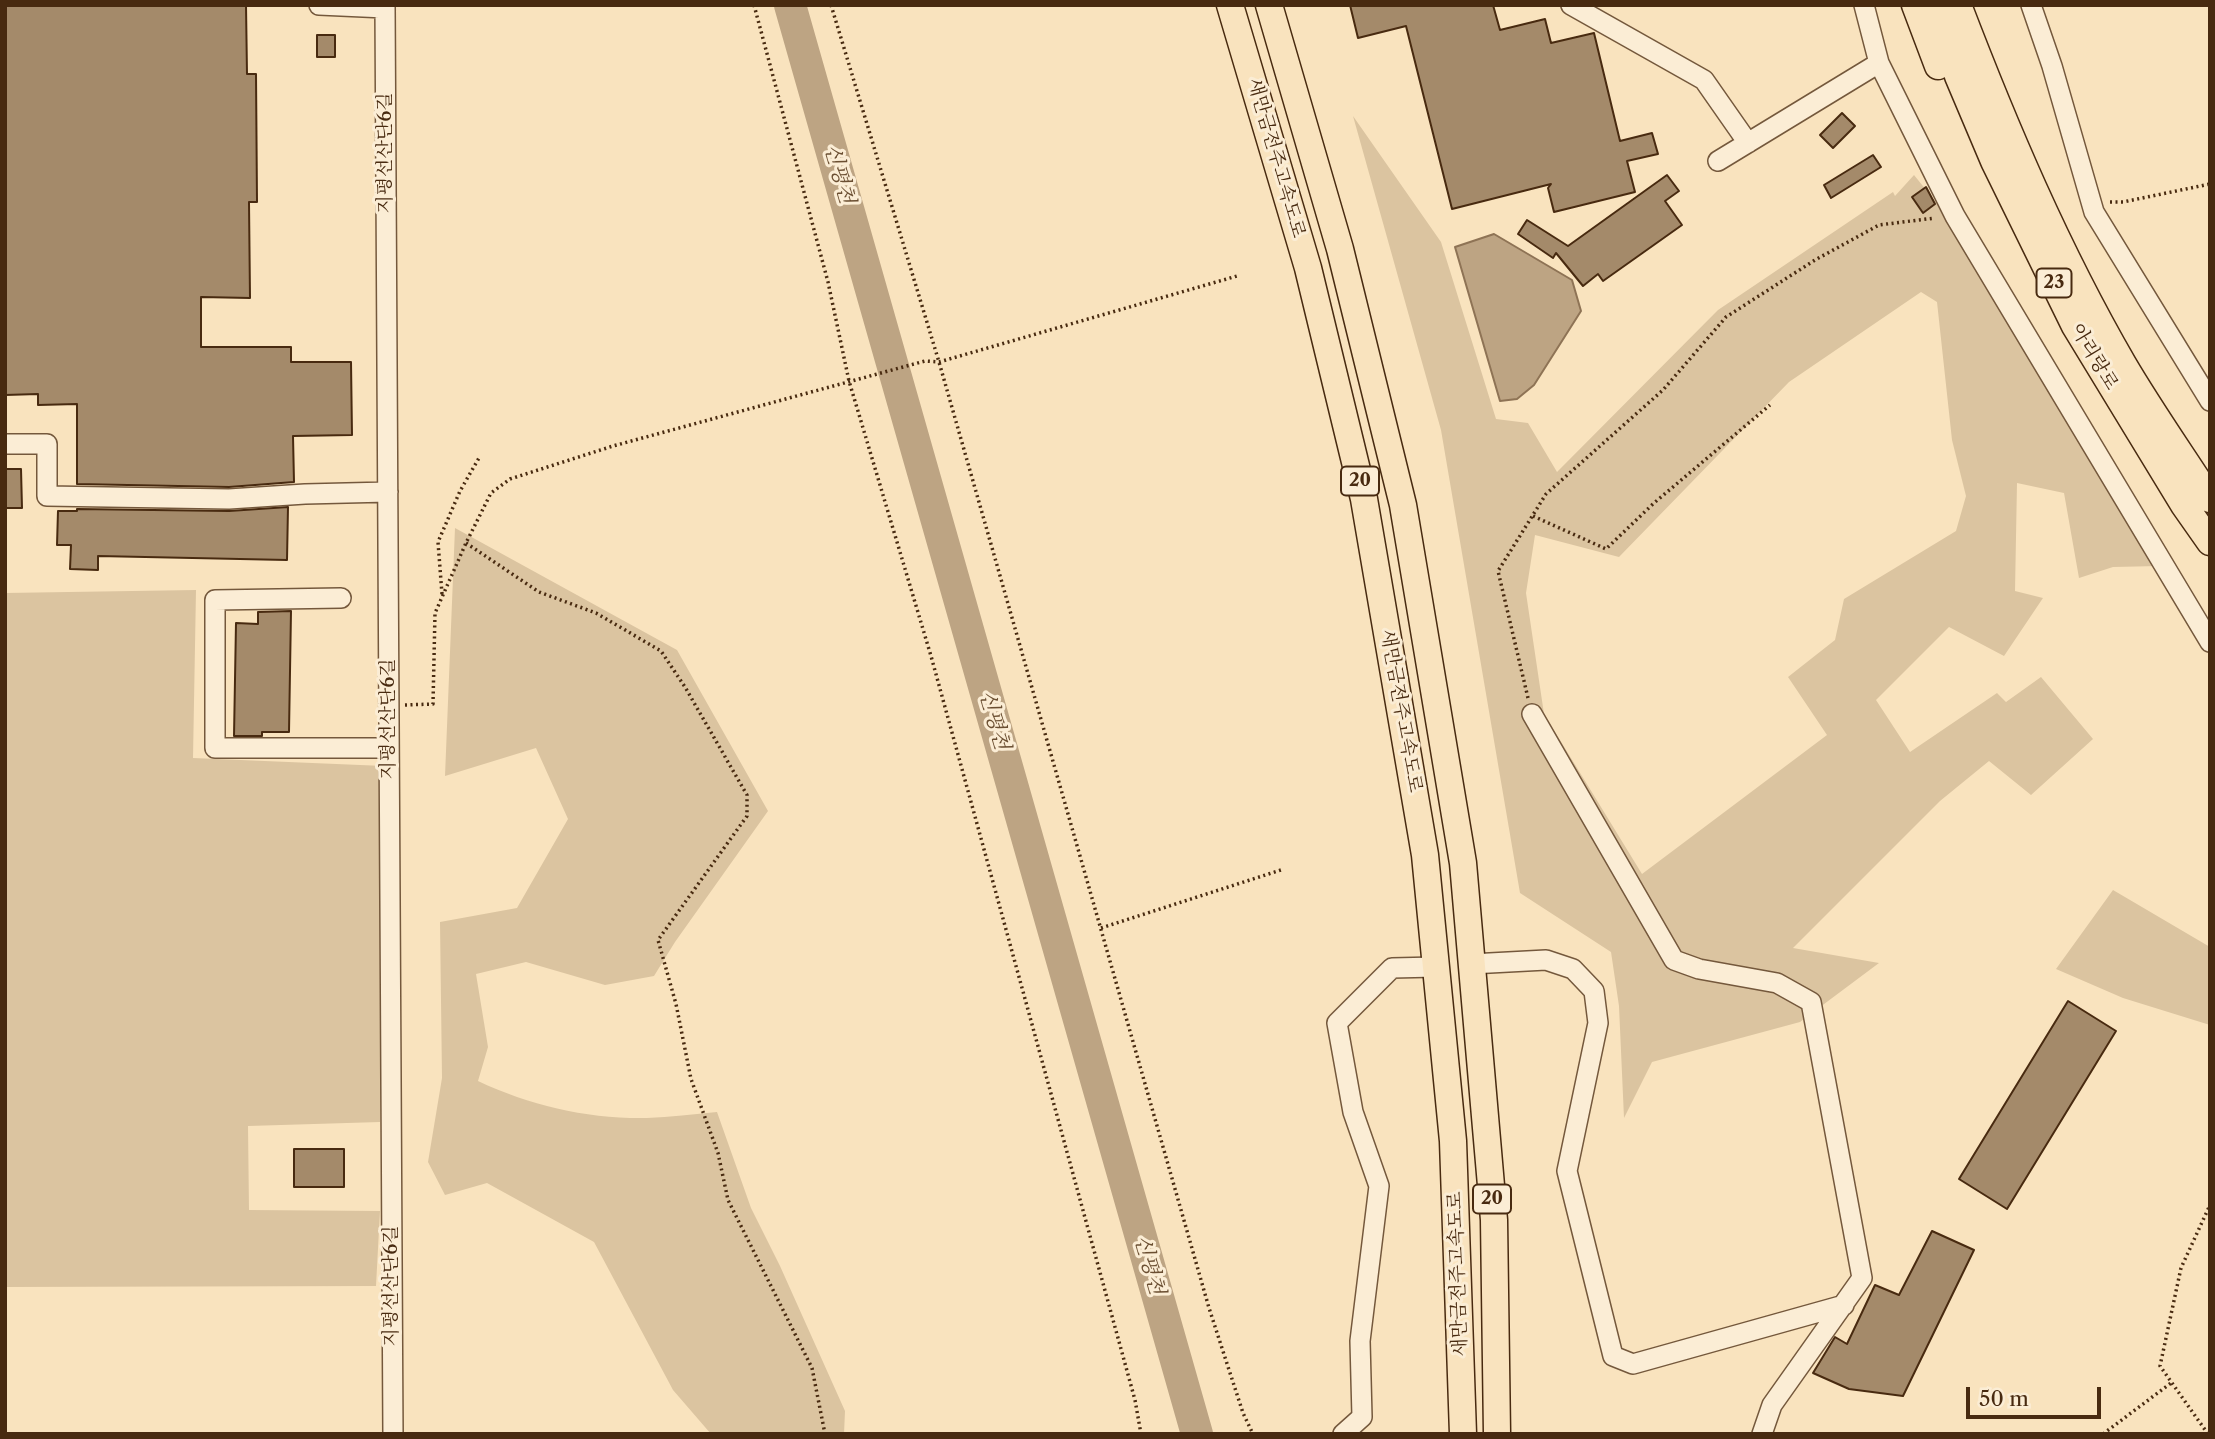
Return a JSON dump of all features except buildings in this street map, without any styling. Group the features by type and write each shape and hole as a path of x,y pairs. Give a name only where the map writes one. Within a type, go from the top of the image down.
{"highway":[{"name":"새만금전주고속도로","path":"1230,5 1308,268 1364,499 1426,855 1453,1141 1462,1434"},
{"name":"새만금전주고속도로","path":"1269,5 1340,249 1403,505 1463,863 1494,1220 1497,1434"},
{"path":"1915,5 1939,69 1958,76"},
{"name":"아리랑로","path":"1936,5 1958,76 1994,161 2075,326 2184,505 2210,542"},
{"name":"아리랑로","path":"1958,5 1994,99 2057,236 2123,364 2210,499"}],"street":[{"path":"319,5 385,7"},
{"path":"1571,5 1704,80 1748,143"},
{"path":"1864,5 1879,63 1955,216 2210,642"},
{"path":"2031,5 2052,66 2094,212 2210,401"},
{"name":"지평선산단6길","path":"385,7 393,1434"},
{"path":"1718,161 1879,63"},
{"path":"5,444 47,444 47,496 229,499 388,492"},
{"path":"341,598 215,600 215,748 389,748"},
{"path":"1532,714 1674,960 1699,969 1777,983 1811,1002 1862,1278 1772,1405 1762,1434"},
{"path":"1471,964 1546,960 1573,969 1594,991 1598,1023 1567,1171 1613,1356 1633,1364 1844,1305"},
{"path":"1343,1434 1362,1416 1360,1340 1378,1186 1353,1112 1337,1023 1392,968 1436,967"}],"path":[{"path":"754,5 828,282 849,381 931,656 1132,1387 1141,1434"},
{"path":"831,5 939,362 1209,1308 1252,1434"},
{"path":"2090,201 2123,202 2210,184"},
{"path":"1532,714 1498,571 1546,494 1663,390 1726,317 1815,260 1879,225 1955,216"},
{"path":"389,705 433,705 435,613 491,493 510,479 613,446 925,361 939,362 1237,276"},
{"path":"1533,516 1606,549 1654,503 1770,405"},
{"path":"443,596 438,542 460,491 479,458"},
{"path":"466,543 539,592 596,613 661,651 747,794 747,816 658,940 676,1003 691,1080 718,1153 728,1200 812,1368 825,1434"},
{"path":"1101,928 1284,869"},
{"path":"2208,1434 2160,1366 2181,1268 2210,1205"},
{"path":"2103,1434 2171,1383"}],"shaded area":[{"path":"1353,116 1441,242 1496,419 1528,423 1557,472 1718,310 1893,192 1895,196 1914,175 1952,222 2159,566 2113,567 2079,578 2064,493 2017,483 2015,591 2043,598 2004,656 1949,627 1876,700 1910,752 1997,693 2006,702 2041,677 2093,739 2031,795 1989,761 1940,801 1793,948 1879,963 1800,1022 1652,1062 1624,1118 1619,1006 1611,952 1520,893 1441,430","holes":["1921,292 1937,302 1952,440 1966,496 1956,531 1844,599 1835,640 1788,677 1827,735 1642,874 1544,714 1526,593 1535,535 1619,557 1789,382"]},
{"path":"1494,234 1572,280 1581,311 1534,385 1517,399 1500,401 1455,247"},
{"path":"455,528 677,650 768,811 654,976 605,985 526,962 476,974 488,1047 478,1081 539,1104 603,1116 647,1118 717,1112 751,1208 845,1411 844,1434 711,1434 673,1390 594,1242 487,1183 445,1195 428,1162 442,1078 440,922 517,908 568,819 536,748 445,776"},
{"path":"196,590 193,758 384,766 380,1122 248,1126 249,1210 380,1211 376,1286 5,1287 5,593"},
{"path":"2113,890 2210,947 2210,1025 2123,998 2056,969"}],"waterway":[{"name":"신평천","path":"790,5 1197,1434"}]}
